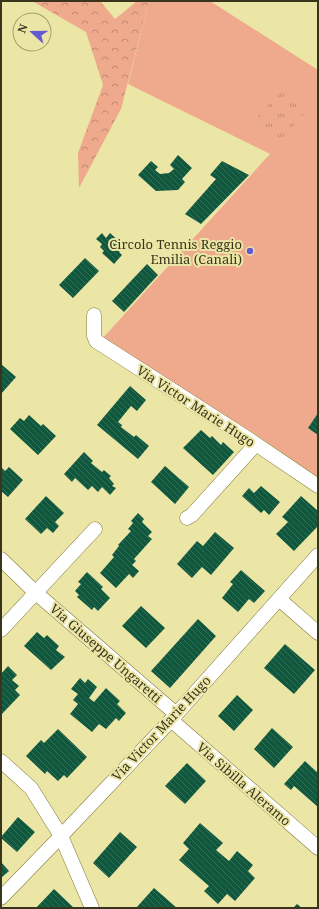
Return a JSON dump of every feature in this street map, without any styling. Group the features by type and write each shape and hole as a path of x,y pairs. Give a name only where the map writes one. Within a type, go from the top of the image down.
{"street":[{"name":"Via Victor Marie Hugo","path":"94,315 94,336 96,341 256,444 318,486"},
{"path":"187,518 192,515 256,444"},
{"path":"1,630 95,528"},
{"name":"Via Victor Marie Hugo","path":"1,898 173,717 318,555"},
{"name":"Via Giuseppe Ungaretti","path":"1,559 36,593 173,717"},
{"path":"279,599 318,634"},
{"name":"Via Sibilla Aleramo","path":"173,717 318,848"},
{"path":"1,761 31,788 61,836 92,908"}],"green space":[{"path":"32,1 100,1 115,19 137,1 149,1 121,109 79,188 78,153 103,85 86,32"},
{"name":"Circolo Tennis Reggio Emilia (Canali)","path":"149,1 210,1 318,70 318,477 255,434 102,339 270,154 128,84"},
{"path":"284,88 308,110 275,146 251,124"}],"building":[{"path":"178,155 192,168 182,179 185,182 178,190 156,191 138,175 151,161 158,167 155,170 160,174 169,173 174,169 170,165"},
{"path":"222,161 249,175 201,224 185,214 216,179 210,175"},
{"path":"102,233 106,238 110,233 124,246 119,252 122,255 114,264 102,253 104,251 100,247 102,244 96,239"},
{"path":"85,258 99,271 73,298 59,285"},
{"path":"147,264 158,275 124,312 112,301"},
{"path":"1,364 16,377 1,394"},
{"path":"130,386 146,400 137,411 131,406 118,422 122,425 121,427 134,437 136,435 149,446 138,459 97,425"},
{"path":"318,413 318,435 308,428"},
{"path":"29,415 41,426 43,424 56,436 38,455 10,429 20,418 24,421"},
{"path":"201,430 210,438 212,436 221,445 223,442 234,452 213,475 183,448"},
{"path":"84,452 93,461 91,463 102,472 104,470 111,476 109,478 114,484 112,486 116,488 110,495 102,487 98,492 92,486 88,490 75,478 72,482 64,474"},
{"path":"165,466 189,487 175,504 151,482"},
{"path":"1,467 5,471 9,467 23,480 8,497 1,491"},
{"path":"261,486 280,502 269,515 264,510 261,513 242,496 249,488 254,493"},
{"path":"46,496 64,513 55,522 59,526 53,533 47,528 41,534 25,519"},
{"path":"301,496 318,511 318,526 294,551 276,534 288,522 282,517"},
{"path":"138,513 144,519 142,522 152,532 148,536 152,539 134,559 136,561 132,565 139,571 133,578 129,574 116,588 100,573 114,557 112,555 119,546 118,545 131,531 128,529 133,523 131,521"},
{"path":"215,532 234,548 211,575 202,567 192,578 177,564 197,541 203,546"},
{"path":"241,570 265,591 254,603 249,599 238,612 222,598 233,584 230,582"},
{"path":"87,572 103,587 101,589 110,598 98,611 94,607 92,610 77,597 79,595 75,591 81,584 78,582"},
{"path":"141,606 165,628 146,648 122,626"},
{"path":"198,619 216,636 170,688 151,671"},
{"path":"37,632 44,638 47,635 59,646 56,650 65,657 51,670 24,646"},
{"path":"285,644 315,670 294,694 264,668"},
{"path":"8,666 17,675 12,680 19,686 15,690 20,695 1,715 1,674"},
{"path":"80,678 85,683 88,679 97,687 89,698 94,702 106,688 120,701 117,704 126,713 119,721 116,718 106,729 99,724 92,732 70,714 78,704 73,700 78,694 71,689"},
{"path":"237,695 253,710 234,731 218,716"},
{"path":"272,728 293,747 274,768 254,749"},
{"path":"58,729 87,757 67,778 64,775 58,781 47,771 45,774 26,756 41,740 44,743"},
{"path":"305,761 318,773 318,807 294,786 291,790 284,784"},
{"path":"187,763 206,781 185,804 165,786"},
{"path":"18,817 35,832 17,852 1,837"},
{"path":"200,823 223,843 216,850 229,861 237,851 253,865 248,871 255,878 235,901 227,894 218,904 204,891 209,886 179,860 189,849 183,843"},
{"path":"120,832 137,847 109,878 93,863"},
{"path":"1,862 9,871 1,878"},
{"path":"154,888 177,908 136,908"},
{"path":"54,889 74,908 36,908"},
{"path":"297,904 302,908 293,908"}],"place":[{"name":"Circolo Tennis Reggio Emilia (Canali)","path":"250,251"}]}
